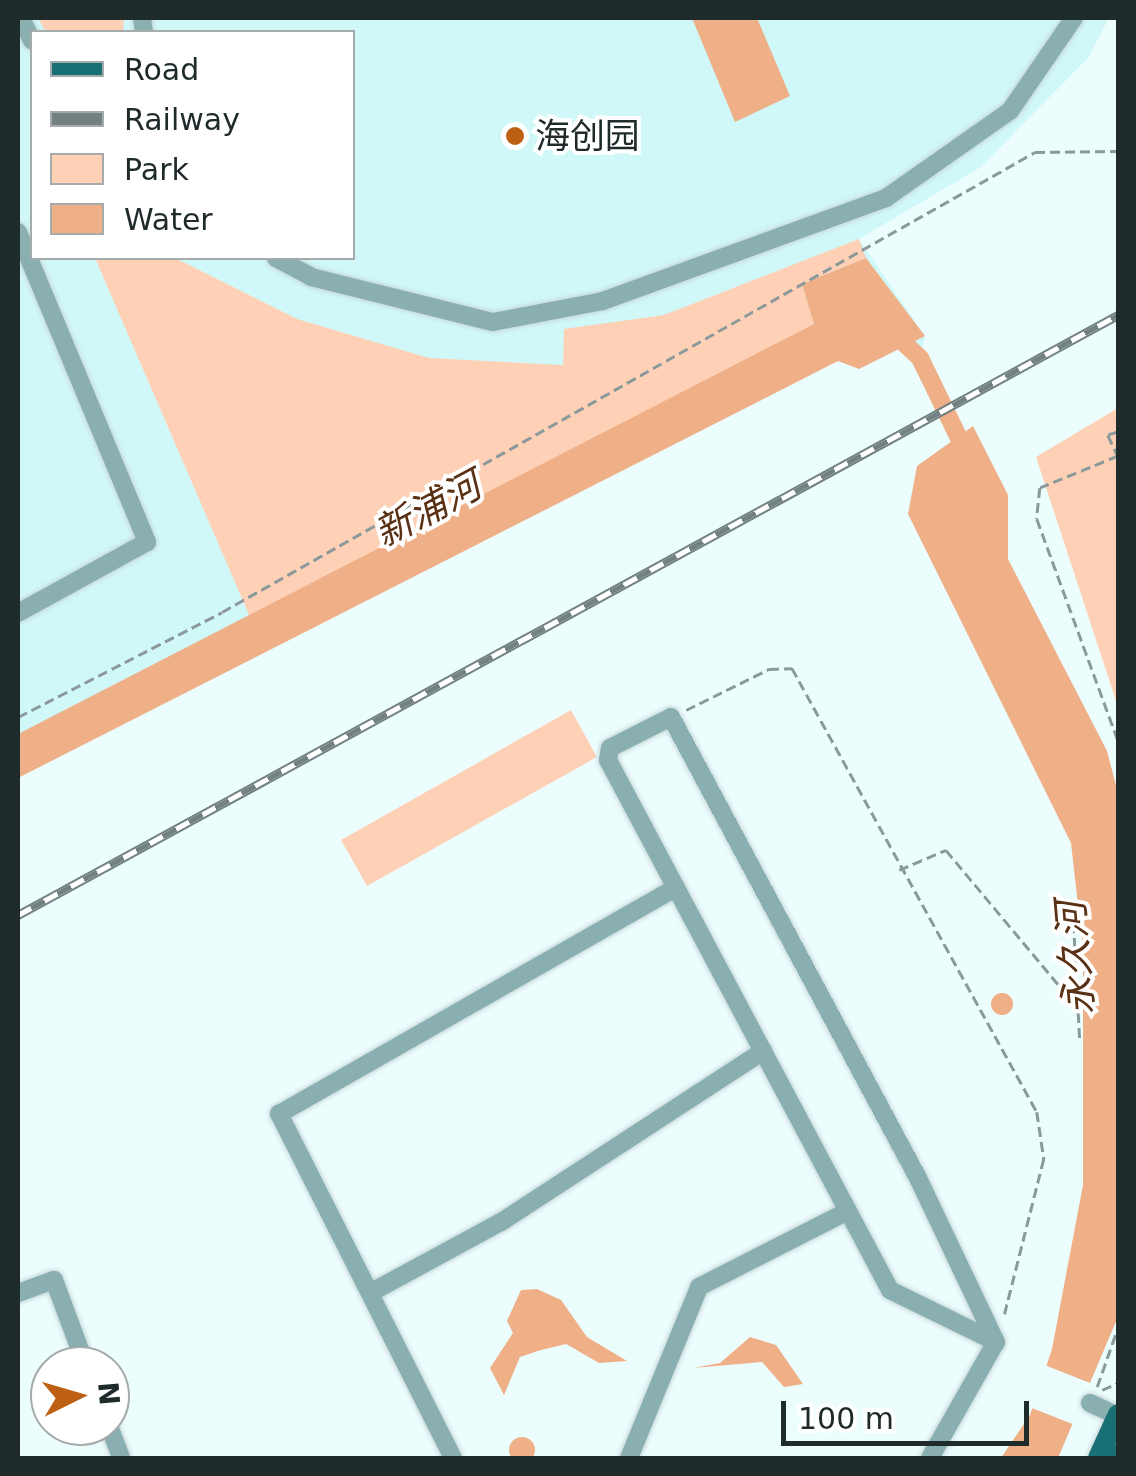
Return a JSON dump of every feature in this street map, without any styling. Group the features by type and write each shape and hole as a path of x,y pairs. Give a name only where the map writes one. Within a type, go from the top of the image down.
{"main road":[{"path":"1098,1458 1118,1415"}],"street":[{"path":"280,260 311,276 493,322 603,301 886,198 1010,111 1074,18"},
{"path":"18,232 147,542 18,613"},
{"path":"671,717 996,1342 890,1290 608,760 610,748 671,717"},
{"path":"453,1458 279,1114 676,888"},
{"path":"370,1293 502,1222 763,1051"},
{"path":"629,1458 698,1287 848,1211"},
{"path":"18,1294 54,1280 79,1346"},
{"path":"930,1458 996,1342"},
{"path":"1090,1404 1118,1415"}],"path":[{"path":"18,717 222,612 1034,152 1118,151"},
{"path":"1118,432 1108,435 1118,456 1040,488 1037,519 1118,740"},
{"path":"671,717 769,669 792,668 892,839 898,870 918,891 1037,1112 1044,1160 996,1342"},
{"path":"898,870 946,850 1078,1009"},
{"path":"1073,908 1080,1041"},
{"path":"1118,1327 1096,1389 1118,1384"}],"shaded area":[{"path":"18,18 1109,18 1088,58 981,167 859,239 925,336 920,358 870,316 18,763"}],"green space":[{"path":"38,18 124,18 123,30 45,30"},
{"path":"859,239 866,258 802,284 814,324 253,624 96,260 179,260 297,319 429,358 563,365 564,329 664,315"},
{"path":"1118,408 1118,707 1036,457"},
{"path":"571,710 597,757 367,886 341,840"}],"water":[{"path":"692,18 757,18 790,96 735,122"},
{"path":"866,258 925,336 859,369 838,361 18,778 18,734 814,324 802,284"},
{"path":"973,426 1008,495 1008,559 1107,751 1118,793 1118,1317 1058,1458 1001,1458 1030,1415 1052,1349 1083,1185 1083,949 1071,843 908,514 917,466"},
{"path":"1002,993 1010,996 1010,1012 1002,1015 994,1012 991,1004 994,996"},
{"path":"537,1289 561,1300 587,1337 627,1361 599,1363 566,1344 541,1350 520,1357 504,1395 490,1368 513,1333 507,1321 521,1290"},
{"path":"750,1337 776,1345 803,1384 784,1387 762,1362 693,1368 720,1363"},
{"path":"522,1437 531,1441 535,1450 531,1459 522,1463 513,1459 509,1450 513,1441"}],"pier":[{"path":"1042,1364 1100,1387 1080,1427 1027,1406"}],"waterway":[{"name":"永久河","path":"890,330 920,358 967,455"}],"railway":[{"path":"18,915 1118,315"}],"place":[{"name":"海创园","path":"515,136"}],"water label":[{"name":"新浦河","path":"428,510"}]}
